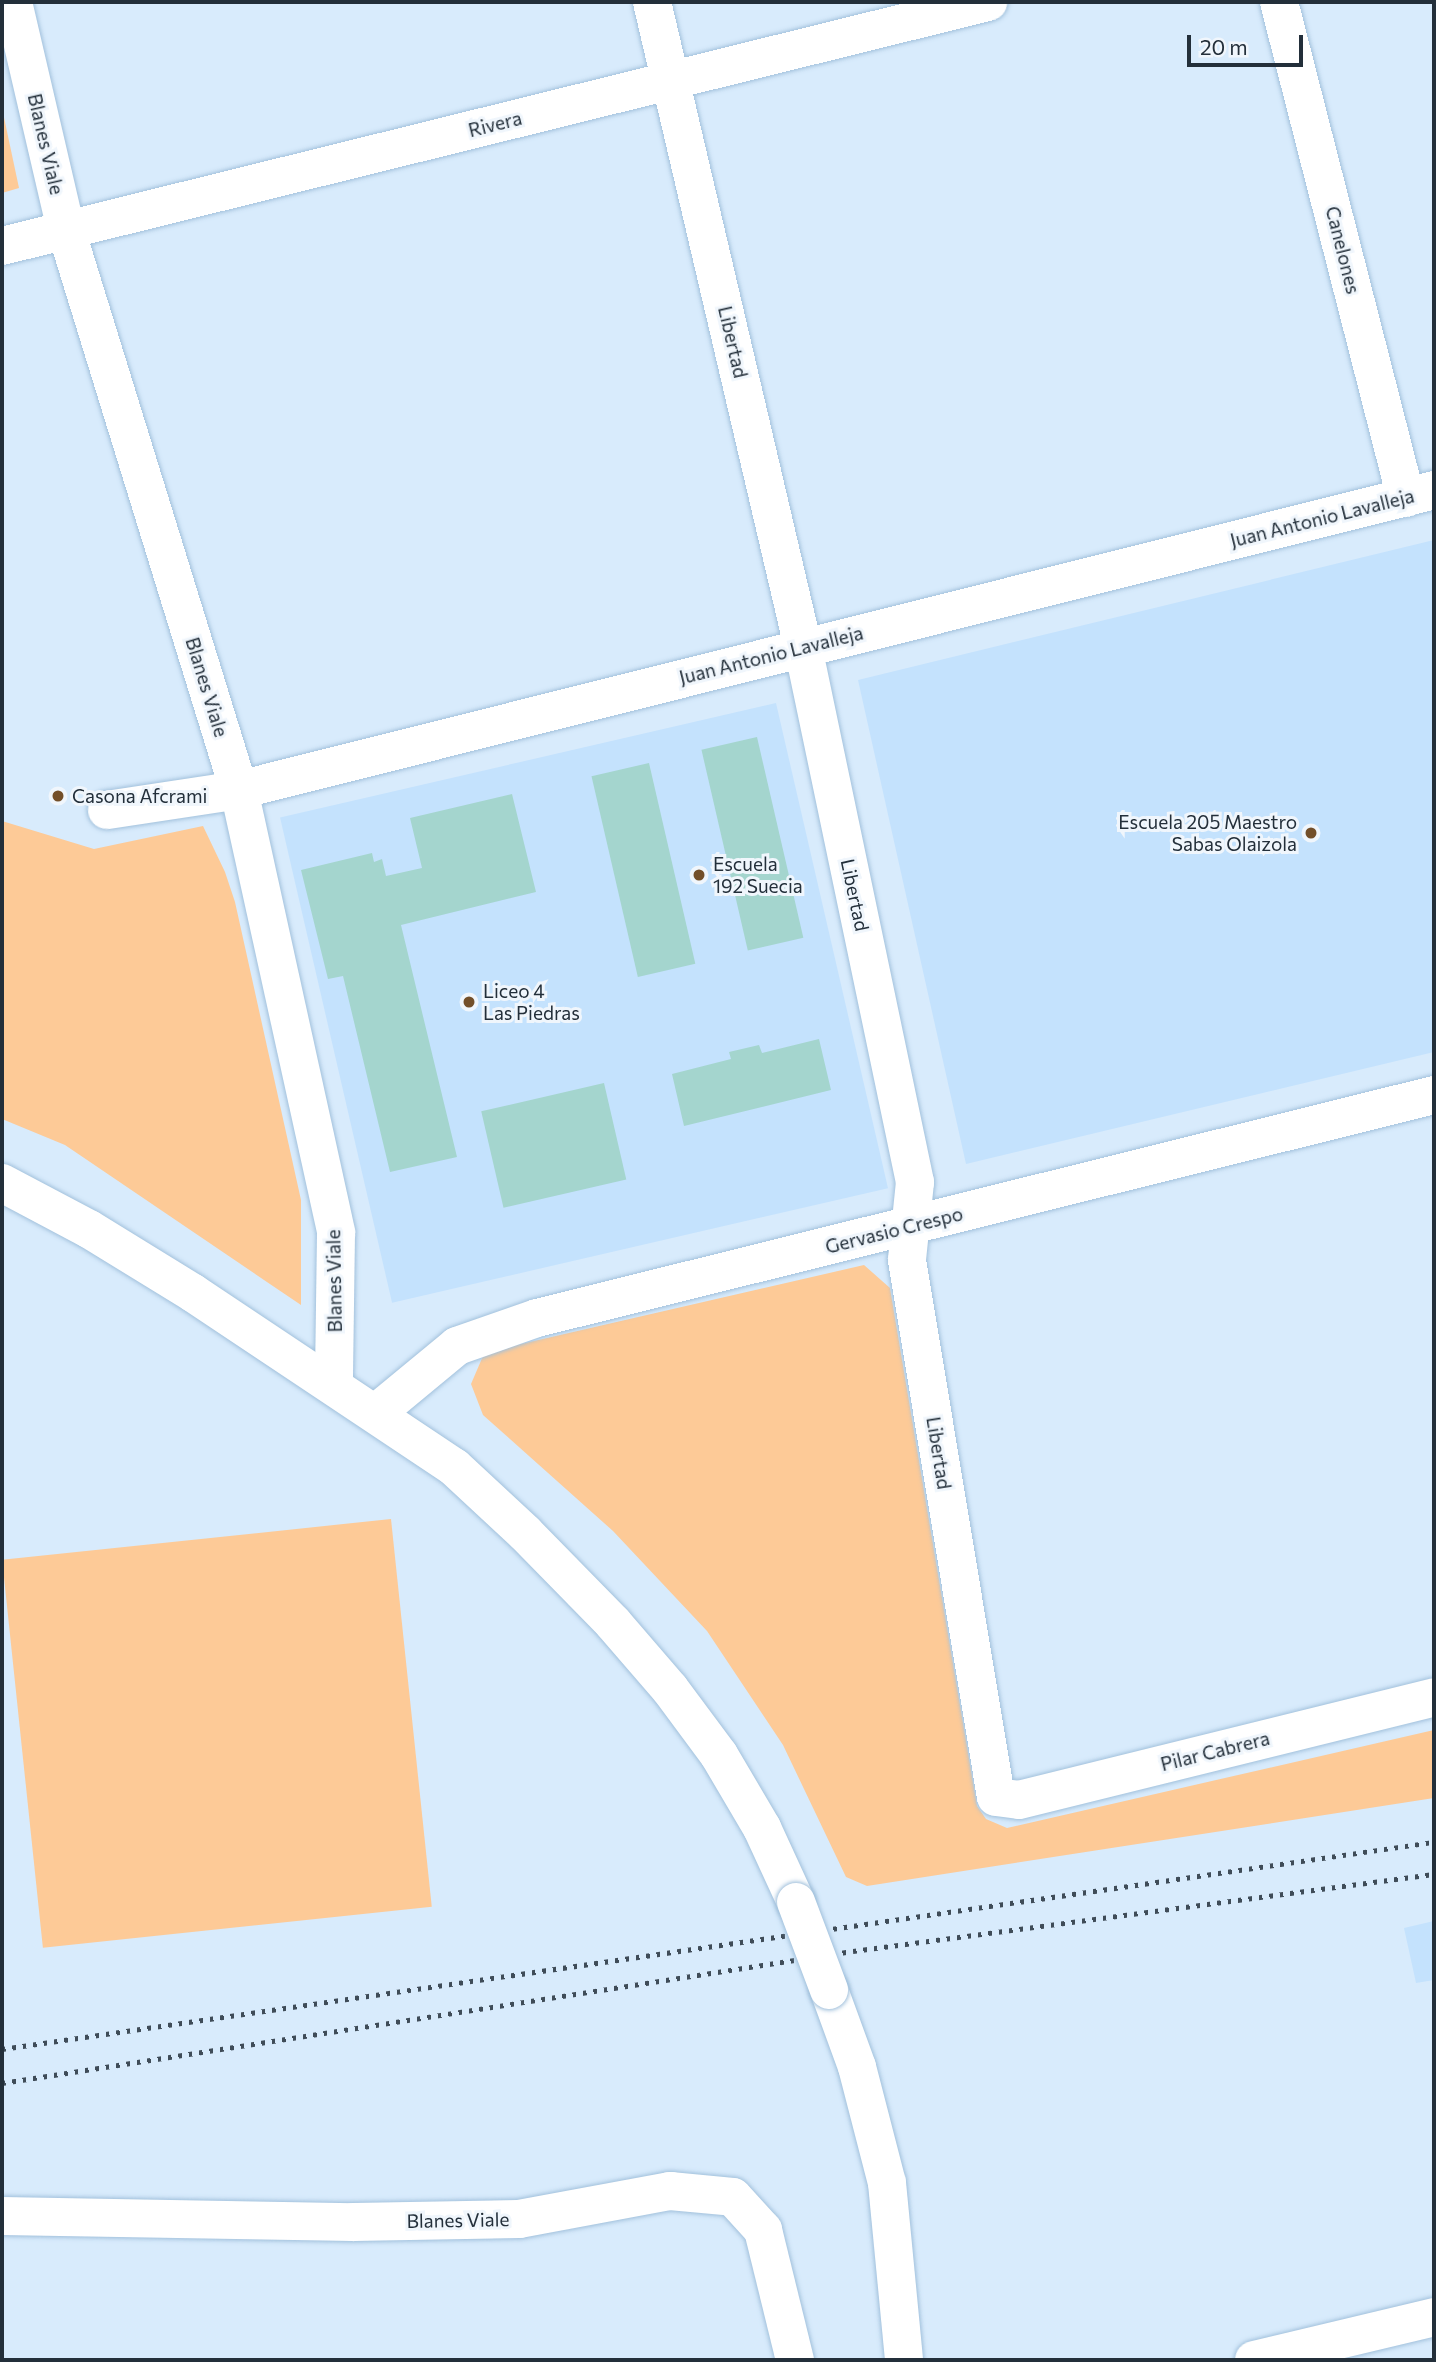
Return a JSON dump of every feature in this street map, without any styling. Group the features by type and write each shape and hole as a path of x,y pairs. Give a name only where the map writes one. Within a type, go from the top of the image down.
{"street":[{"name":"Blanes Viale","path":"13,2 66,230 239,790 336,1233 334,1385"},
{"name":"Libertad","path":"652,2 803,647 915,1182 907,1260 996,1797"},
{"name":"Rivera","path":"2,246 988,2"},
{"name":"Canelones","path":"1279,2 1420,494"},
{"name":"Juan Antonio Lavalleja","path":"107,810 239,790 1420,494"},
{"name":"Gervasio Crespo","path":"376,1413 457,1346 537,1318 1434,1096"},
{"path":"2,1182 89,1229 334,1385 454,1467 505,1514 612,1623 719,1755 761,1828 796,1902 857,2067 887,2183 904,2360"},
{"name":"Pilar Cabrera","path":"996,1797 1019,1800 1434,1697"},
{"name":"Blanes Viale","path":"2,2216 353,2221 519,2219 670,2191 733,2197 763,2230 794,2360"},
{"path":"1254,2360 1434,2317"}],"shaded area":[{"path":"2,108 19,188 2,193"},
{"path":"1434,540 1434,1052 966,1164 858,680"},
{"path":"776,703 888,1188 392,1303 280,818"},
{"path":"2,821 94,849 203,826 225,872 235,902 301,1200 301,1305 65,1145 2,1119"},
{"path":"864,1265 890,1288 977,1806 986,1819 1007,1828 1434,1730 1434,1798 867,1886 846,1877 783,1745 707,1631 613,1531 483,1415 471,1384 483,1356 521,1344"},
{"path":"391,1519 432,1907 43,1948 2,1560"},
{"path":"1434,1921 1434,1980 1416,1983 1404,1928"}],"building":[{"path":"757,737 803,938 748,951 701,750"},
{"path":"649,763 695,964 638,977 592,776"},
{"path":"512,794 536,892 401,925 457,1157 390,1172 343,976 328,979 301,870 372,853 374,862 382,859 386,876 422,868 410,818"},
{"path":"819,1039 831,1090 684,1126 672,1074 731,1059 729,1052 759,1045 762,1053"},
{"path":"604,1083 626,1179 503,1208 481,1111"}],"railway":[{"path":"2,2049 1434,1842"},
{"path":"2,2083 853,1951 1434,1874"}],"place":[{"name":"Casona Afcrami","path":"58,796"},
{"name":"Escuela 205 Maestro Sabas Olaizola","path":"1311,833"},
{"name":"Escuela 192 Suecia","path":"699,875"},
{"name":"Liceo 4 Las Piedras","path":"469,1002"}]}
